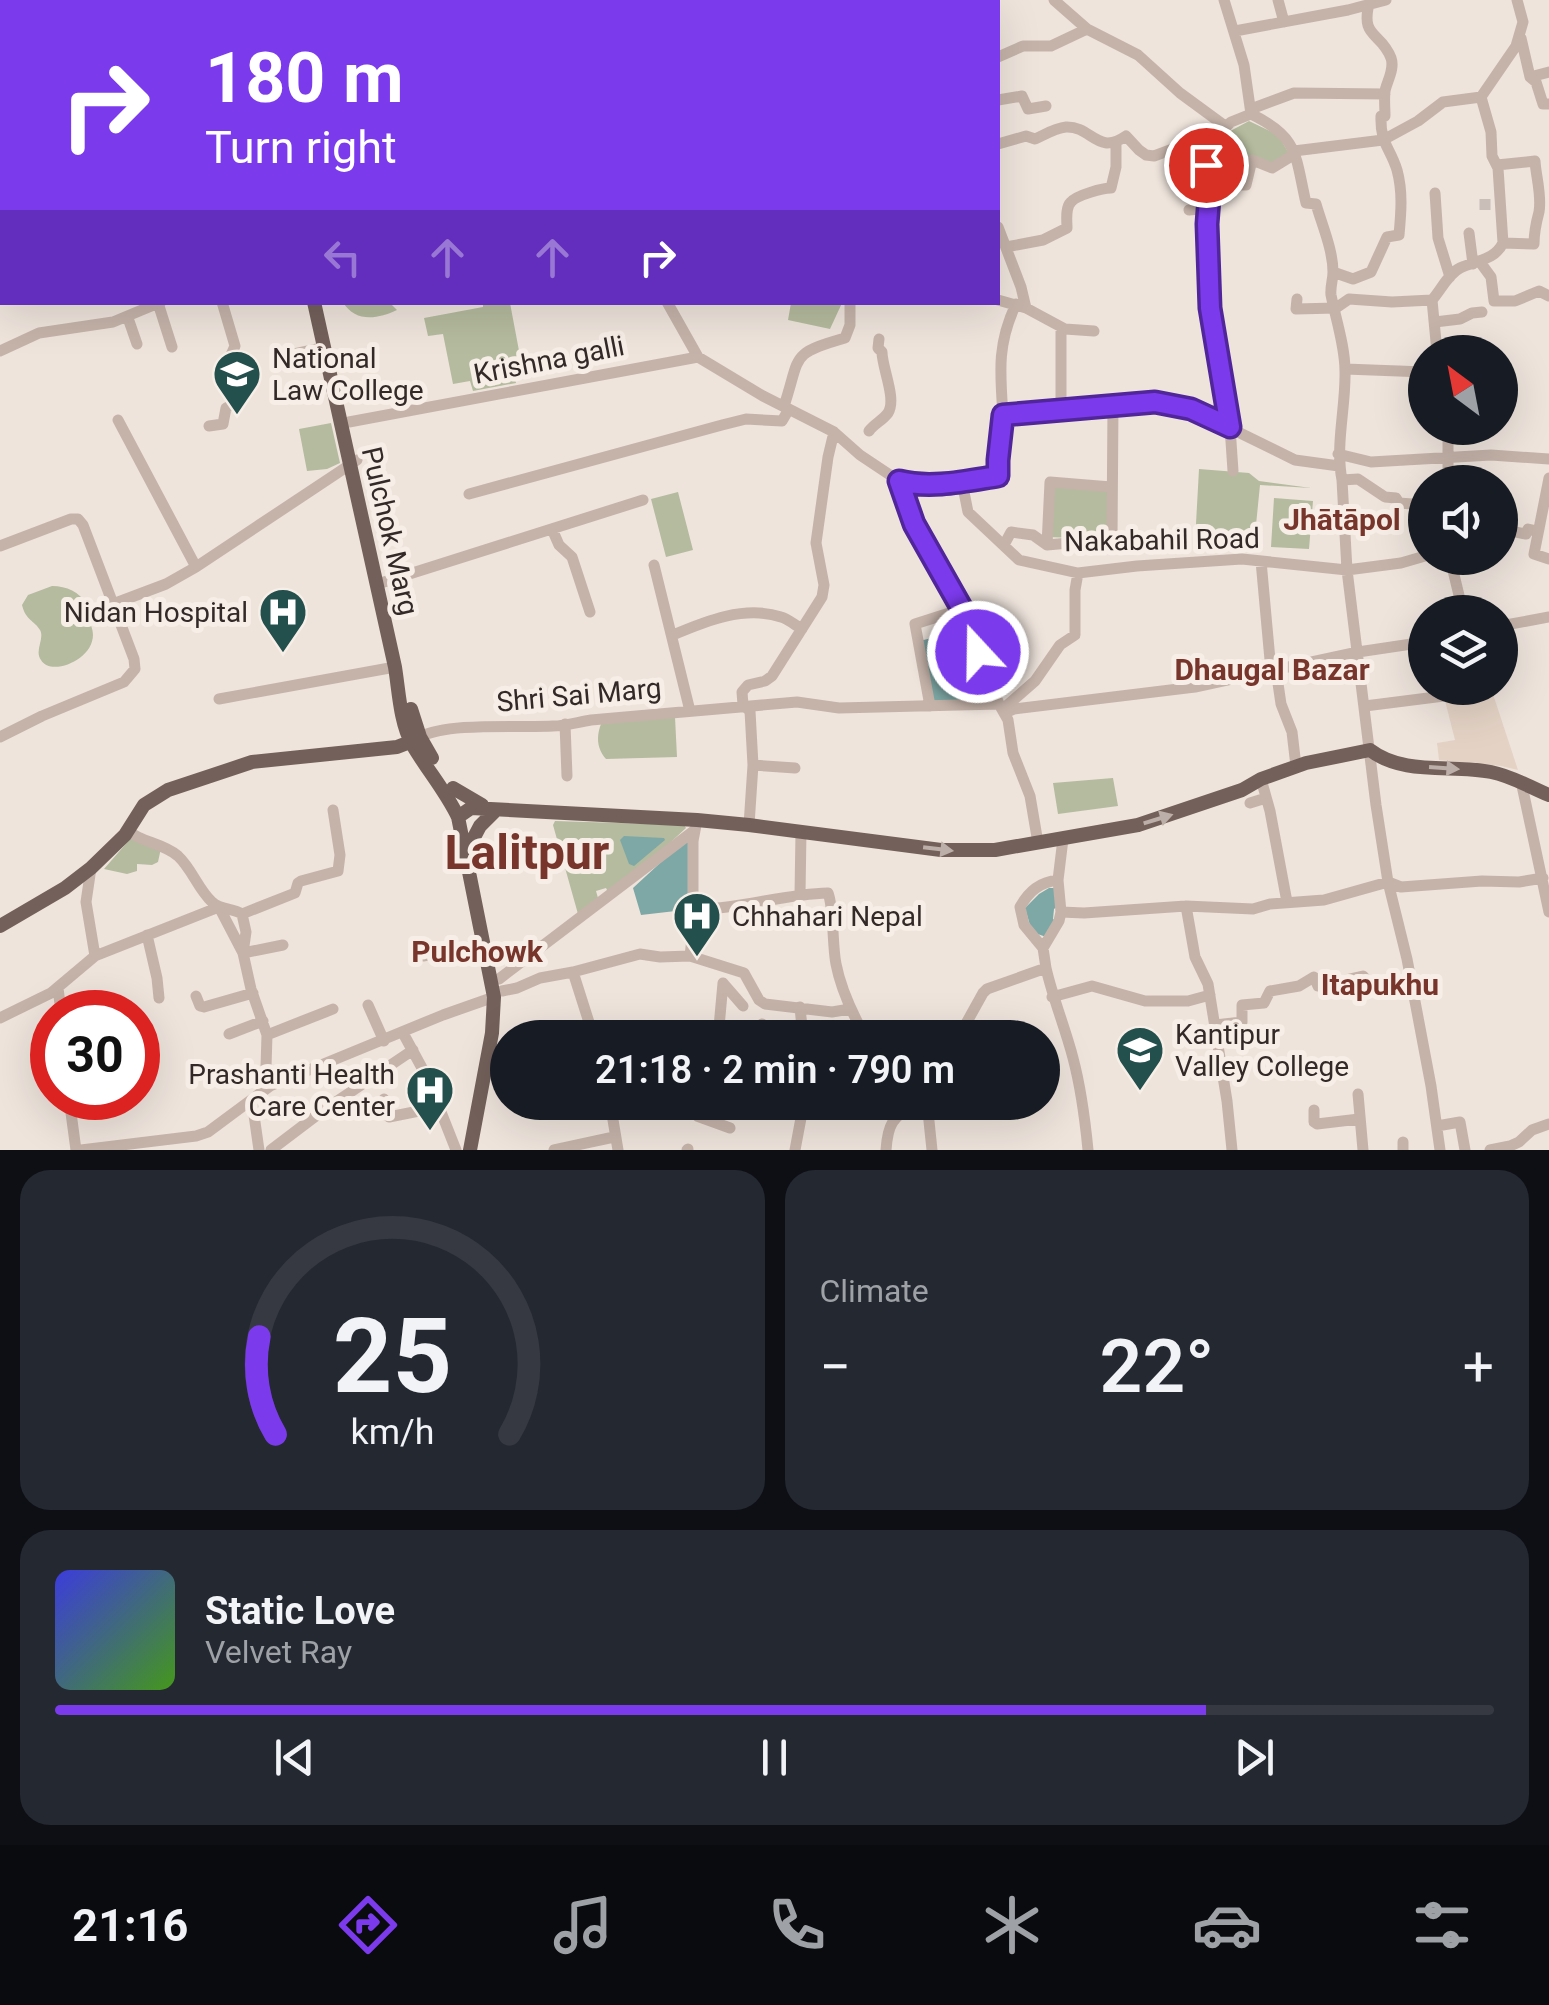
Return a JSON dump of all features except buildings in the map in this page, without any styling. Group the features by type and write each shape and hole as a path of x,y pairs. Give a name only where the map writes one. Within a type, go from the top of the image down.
{"main road":[{"name":"Pulchok Marg","path":"315,305 384,582 407,711"},
{"name":"Pulchok Marg","path":"323,305 395,668 407,711"},
{"path":"407,711 416,740 451,794 472,843 499,989 473,1150"},
{"path":"0,926 91,868 158,794 252,762 397,748 416,740"},
{"path":"461,814 471,808 749,824 967,852 1099,834 1242,790 1296,766 1370,750 1385,760 1400,763 1488,771 1549,795"},
{"path":"451,794 496,811"},
{"path":"472,843 480,826 496,811"},
{"path":"461,814 484,944 499,989"}],"street":[{"path":"1054,0 1088,29 1138,55 1225,126"},
{"path":"1224,0 1244,65 1251,112 1287,137 1306,202 1316,204 1333,272 1330,292 1345,369 1340,467 1347,570 1376,806 1440,1150"},
{"path":"1278,0 1284,22"},
{"path":"1235,31 1386,0"},
{"path":"1210,185 1246,186 1252,160 1272,168 1294,152 1383,140 1444,102 1481,96 1516,46 1523,22 1517,0"},
{"path":"1333,272 1353,279 1372,272 1387,237 1399,235 1402,193 1396,166 1383,140 1381,122 1385,116 1384,94 1392,69 1391,58 1369,29 1365,14 1370,2"},
{"path":"1000,55 1023,46 1051,46 1088,29"},
{"path":"1520,34 1530,77 1536,82 1544,104 1549,104"},
{"path":"1530,77 1549,72"},
{"path":"1233,471 1230,427 1210,308 1210,185 1206,165 1213,139 1225,126 1294,93 1384,94"},
{"path":"1000,99 1018,94 1028,109 1046,106"},
{"path":"1436,335 1432,300 1460,268 1498,252 1503,243 1498,165 1492,156 1491,132 1481,96"},
{"path":"1000,143 1026,136 1035,139 1068,127 1104,144 1116,143 1126,136 1146,156 1154,156 1197,140 1213,139"},
{"path":"1006,247 1043,240 1067,228 1071,202 1102,187 1111,188 1116,143"},
{"path":"1498,165 1535,161 1539,207 1534,244 1503,243"},
{"path":"1435,193 1438,238 1450,277"},
{"path":"1189,210 1208,208"},
{"path":"670,305 698,357 834,432 899,481 914,485 998,476 1003,415 1002,339 1021,306 1021,287 1000,233"},
{"path":"1468,234 1476,263 1492,277 1494,302 1515,301 1539,291 1549,296"},
{"path":"1297,299 1296,309 1336,308 1349,299 1432,300"},
{"path":"1000,301 1021,306 1066,329 1094,330"},
{"path":"160,305 172,346"},
{"path":"209,426 223,424 226,408 241,400 232,356 235,346 223,305"},
{"path":"469,494 722,424 746,419 782,422 797,361 808,349 845,338 850,305"},
{"path":"0,350 46,331 77,329 134,311 137,344"},
{"path":"1435,322 1482,312"},
{"path":"1060,326 1060,412"},
{"path":"868,431 885,417 891,406 879,340"},
{"path":"293,354 324,346"},
{"name":"Krishna galli","path":"349,422 698,357"},
{"path":"1345,369 1408,371"},
{"path":"1003,415 1169,403 1191,409 1295,460 1340,467 1385,497 1408,504"},
{"path":"1004,545 1012,532 1033,535 1047,545 1112,539 1113,405"},
{"path":"118,420 196,567"},
{"path":"749,824 753,765 750,711 743,705 744,689 772,676 822,597 824,585 816,543 834,432"},
{"path":"1448,445 1448,465"},
{"path":"1340,467 1356,458 1371,462 1491,455 1549,460"},
{"path":"1356,458 1358,479"},
{"path":"113,604 152,590 196,567 354,463"},
{"path":"1533,540 1549,478"},
{"path":"899,481 914,524 962,609 1002,709 1013,753 1050,841 1061,912 1060,921 1043,948"},
{"name":"Nakabahil Road","path":"962,482 968,512 1019,560 1078,573 1242,559 1347,570 1408,561"},
{"path":"1047,545 1050,482 1111,487"},
{"path":"384,582 642,500"},
{"path":"0,546 70,518 78,519 135,670 124,682 0,737"},
{"path":"552,529 559,546 572,557 590,612"},
{"path":"1518,535 1533,540 1549,559"},
{"path":"1261,561 1274,671 1292,732 1296,766"},
{"path":"654,566 690,711"},
{"path":"1002,709 1034,681 1060,644 1075,636 1078,573"},
{"path":"930,706 915,624 962,609"},
{"path":"673,635 708,620 751,613 783,617 802,629"},
{"path":"1518,623 1549,617"},
{"name":"Shri Sai Marg","path":"416,740 428,733 450,730 565,724 797,702 838,708 930,706 1014,710 1195,688 1408,645"},
{"path":"220,699 395,668"},
{"path":"1365,706 1408,701"},
{"path":"565,724 567,776"},
{"path":"753,765 794,768"},
{"path":"1260,779 1286,902"},
{"path":"1521,781 1549,912"},
{"path":"1250,803 1266,798"},
{"path":"242,914 296,893 301,881 338,871 340,854 332,810"},
{"path":"690,956 697,824"},
{"path":"73,1120 78,1150 208,1132 270,1086 403,1033 499,989 697,824"},
{"path":"128,831 179,857 211,901 242,914 246,923 243,954"},
{"path":"800,894 801,832"},
{"path":"91,868 86,902 94,956"},
{"path":"1061,912 1186,906 1254,909 1324,900 1391,882 1401,886 1543,878"},
{"path":"1058,880 1040,884 1020,907 1024,925 1043,948 1052,997 1083,1099 1088,1150"},
{"path":"693,909 712,910 800,894 828,893 836,967 856,1020"},
{"path":"1186,906 1194,958 1206,977 1210,995 1232,1150"},
{"path":"0,1018 58,988 94,956 219,907"},
{"path":"219,907 243,954 263,1021 270,1086"},
{"path":"147,935 158,990"},
{"path":"423,956 484,944"},
{"path":"243,954 283,946"},
{"path":"499,989 516,988 552,975 640,954 690,956 744,973 759,1000 766,1004 832,1012 850,1009"},
{"path":"720,1020 724,966"},
{"path":"968,1020 987,990 1046,968"},
{"path":"573,972 588,1020"},
{"path":"1215,1026 1242,1022 1242,1005 1264,1003 1270,991 1299,986 1314,977 1318,986 1362,976 1373,987 1411,982"},
{"path":"723,983 743,1006"},
{"path":"1052,997 1092,986 1145,1001 1188,1001 1210,995"},
{"path":"196,996 204,1007 253,994"},
{"path":"368,1005 384,1041"},
{"path":"800,1007 802,1020"},
{"path":"267,1036 333,1009"},
{"path":"229,1034 263,1021"},
{"path":"403,1033 456,1150"},
{"path":"271,1150 413,1050"},
{"path":"1358,1094 1363,1150"},
{"path":"384,1099 387,1115 392,1118 439,1107"},
{"path":"252,1101 259,1150"},
{"path":"1314,1110 1317,1124 1360,1119"},
{"path":"708,1120 730,1128"},
{"path":"795,1150 801,1120"},
{"path":"886,1150 887,1130 892,1120"},
{"path":"929,1120 932,1150"},
{"path":"1437,1126 1460,1122 1465,1150"},
{"path":"1490,1150 1510,1146 1532,1130 1549,1124"},
{"path":"554,1150 616,1143"}],"green space":[{"path":"1249,121 1278,135 1290,155 1274,165 1215,145 1221,136"},
{"path":"345,305 392,305 397,310 367,317"},
{"path":"510,305 520,356 515,358 516,383 473,391 470,381 453,384 443,334 428,336 424,318"},
{"path":"790,305 841,305 830,329 788,320"},
{"path":"331,423 340,463 307,471 299,429"},
{"path":"1199,469 1249,473 1259,481 1311,488 1260,485 1254,545 1195,542"},
{"path":"1051,480 1107,484 1107,539 1046,537"},
{"path":"678,492 693,550 666,557 651,499"},
{"path":"1274,498 1313,501 1309,549 1271,547"},
{"path":"52,586 72,590 84,600 84,615 92,628 88,650 57,667 41,660 40,630 22,605 28,595"},
{"path":"675,717 677,757 606,759 601,751 601,724"},
{"path":"1113,778 1118,806 1058,814 1053,783"},
{"path":"555,821 686,828 608,892 606,888 596,891 598,898 578,914"},
{"path":"131,838 161,848 158,862 137,864 137,871 127,874 104,869"}],"shaded area":[{"path":"1446,705 1497,705 1518,770 1439,760 1437,743 1455,740"}],"water":[{"path":"963,631 991,699 933,705 919,641"},
{"path":"624,836 665,840 634,866 629,864 620,840"},
{"path":"685,840 693,841 693,909 641,915 633,888"},
{"path":"1049,888 1057,888 1059,905 1054,909 1053,919 1057,922 1049,938 1032,932 1025,908"}],"tunnel":[{"path":"1485,199 1485,214"}],"place":[{"name":"National Law College","path":"237,416"},
{"name":"Nidan Hospital","path":"283,654"},
{"name":"Chhahari Nepal","path":"697,958"},
{"name":"Kantipur Valley College","path":"1140,1092"},
{"name":"Prashanti Health Care Center","path":"430,1132"}],"district":[{"name":"Jhātāpol","path":"1342,519"},
{"name":"Dhaugal Bazar","path":"1272,669"},
{"name":"Lalitpur","path":"527,852"},
{"name":"Pulchowk","path":"477,951"},
{"name":"Itapukhu","path":"1380,984"}],"route":[{"path":"978,652 962,609 914,524 899,481 928,485 998,476 1003,415 1155,402 1191,409 1230,427 1210,308 1210,185 1206,165"}]}
